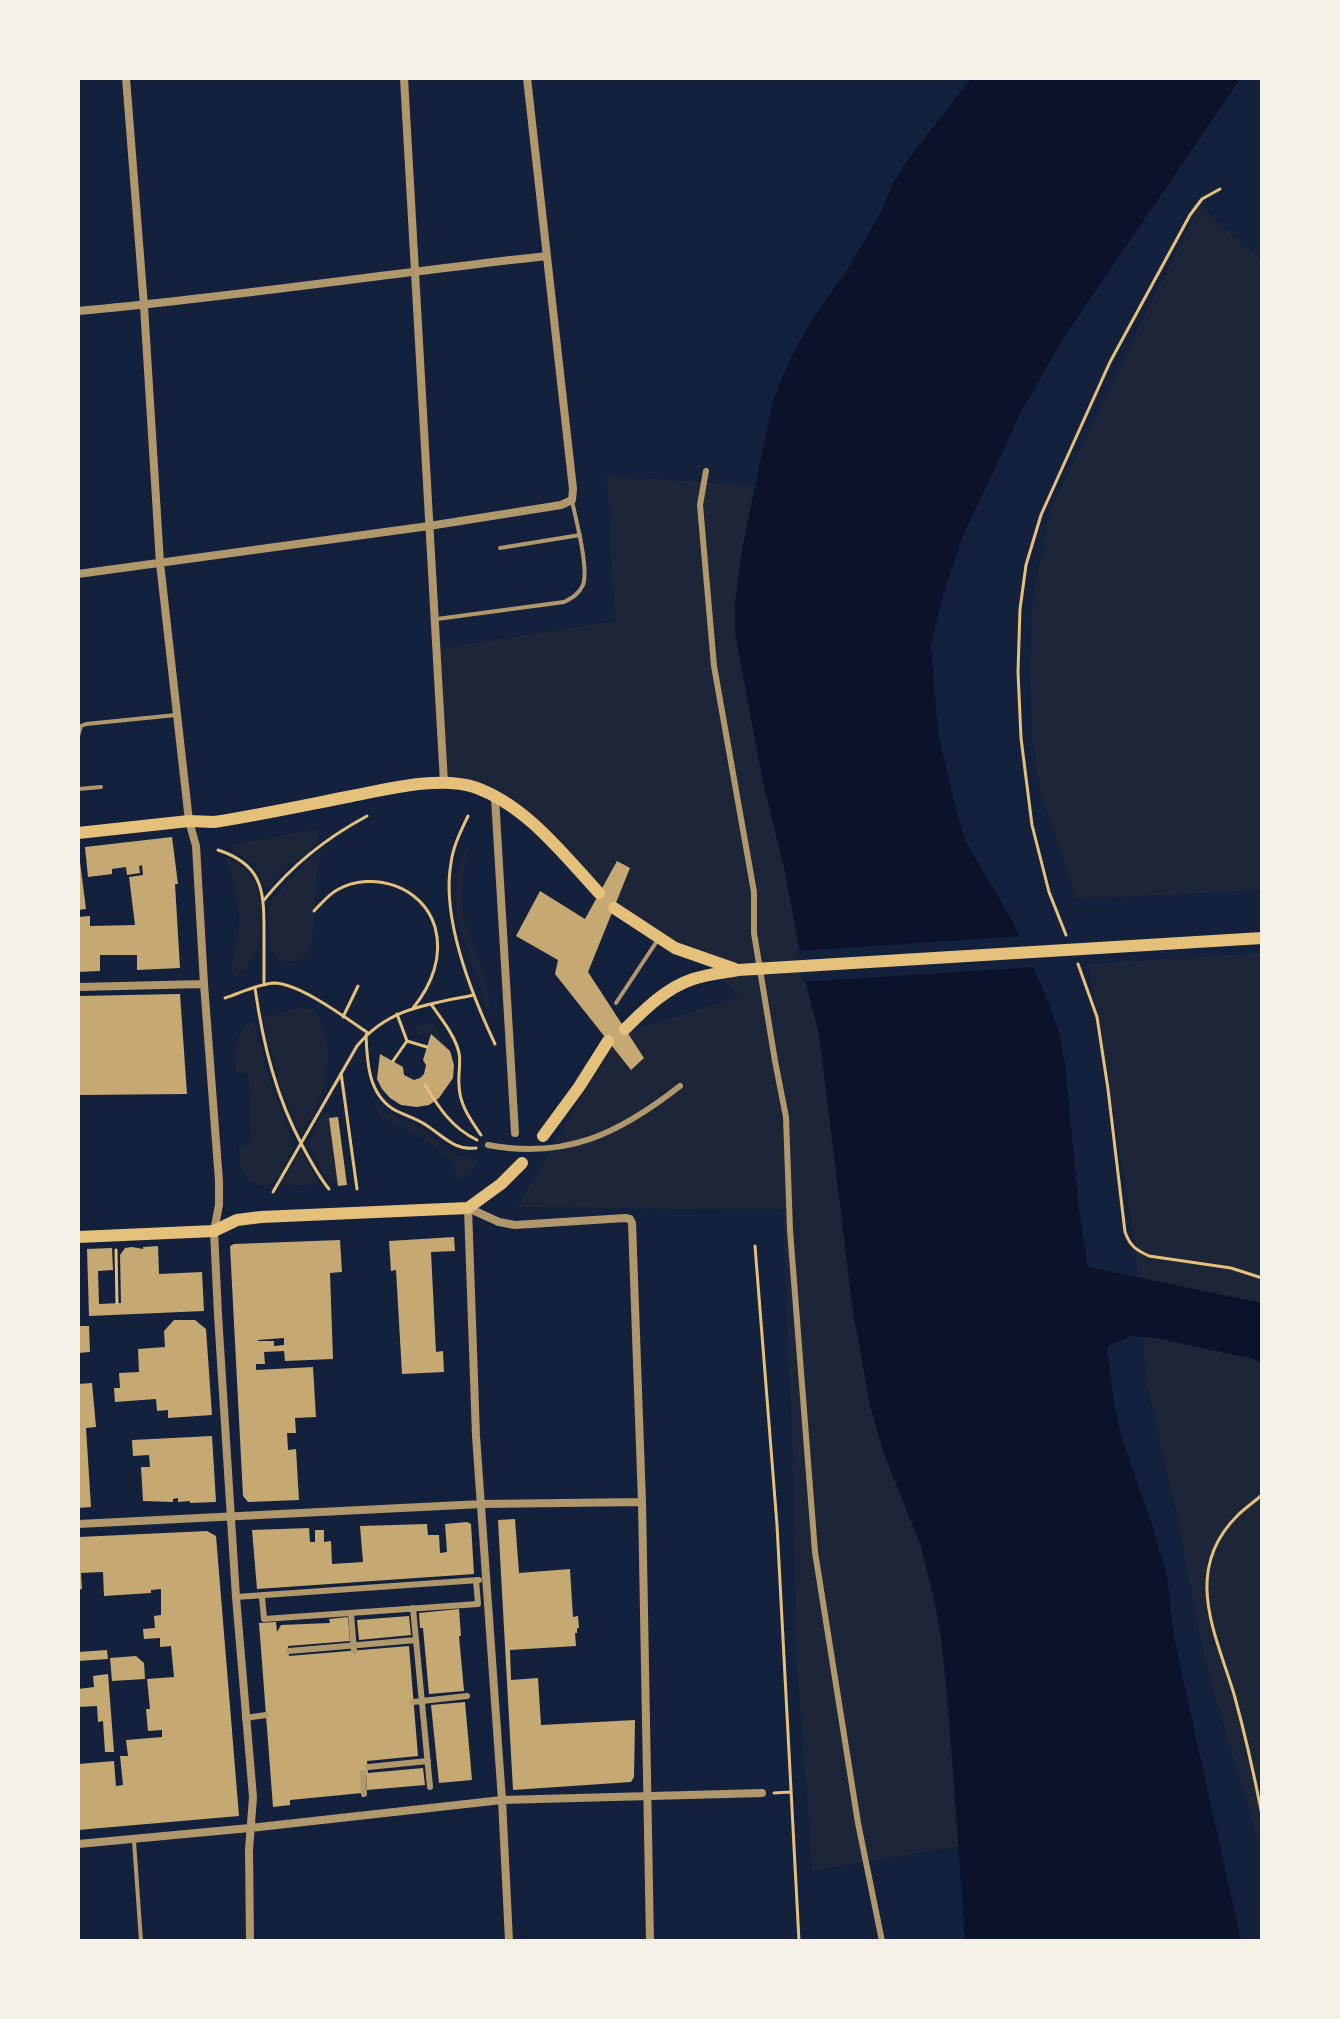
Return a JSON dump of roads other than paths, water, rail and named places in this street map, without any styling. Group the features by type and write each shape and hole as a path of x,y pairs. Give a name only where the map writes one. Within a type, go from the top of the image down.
{"main road":[{"path":"78,833 189,821 214,822 378,791 444,783 476,788 520,814 599,893"},
{"path":"614,908 675,948 738,970"},
{"path":"625,1029 649,1005 670,990 690,980 738,970 1262,938"},
{"path":"543,1136 608,1041"},
{"path":"78,1237 214,1231 237,1220 261,1217 468,1208 488,1195 518,1165"}],"street":[{"path":"126,78 160,563 189,821 196,846 219,1181 214,1231 236,1597 253,1797 250,1941"},
{"path":"404,78 444,783"},
{"path":"78,574 429,526 561,505 572,500 527,78"},
{"path":"78,311 144,306 414,270 547,256"},
{"path":"706,471 700,505 714,666 754,892 754,933 786,1117 790,1230 815,1552 856,1808 882,1941"},
{"path":"495,798 515,1133"},
{"path":"78,987 204,984"},
{"path":"488,1145 523,1149 558,1148 592,1140 640,1116 680,1086"},
{"path":"509,1941 476,1436 468,1208 499,1222 515,1225 625,1218 632,1223 642,1502 650,1941"},
{"path":"78,1524 482,1504 642,1502"},
{"path":"262,1596 264,1619 478,1604 476,1580"},
{"path":"236,1597 487,1580"},
{"path":"413,1608 430,1787"},
{"path":"351,1613 353,1648"},
{"path":"289,1651 353,1648 416,1640"},
{"path":"413,1702 467,1696"},
{"path":"245,1718 266,1715"},
{"path":"364,1794 365,1770 428,1761"},
{"path":"78,1844 502,1800 762,1793"}],"lane":[{"path":"434,620 564,602 576,595 584,576 580,535 572,500"},
{"path":"500,548 580,535"},
{"path":"78,736 81,726 86,724 176,715"},
{"path":"78,789 101,787"},
{"path":"616,1003 658,939"},
{"path":"134,1839 141,1941"}]}
